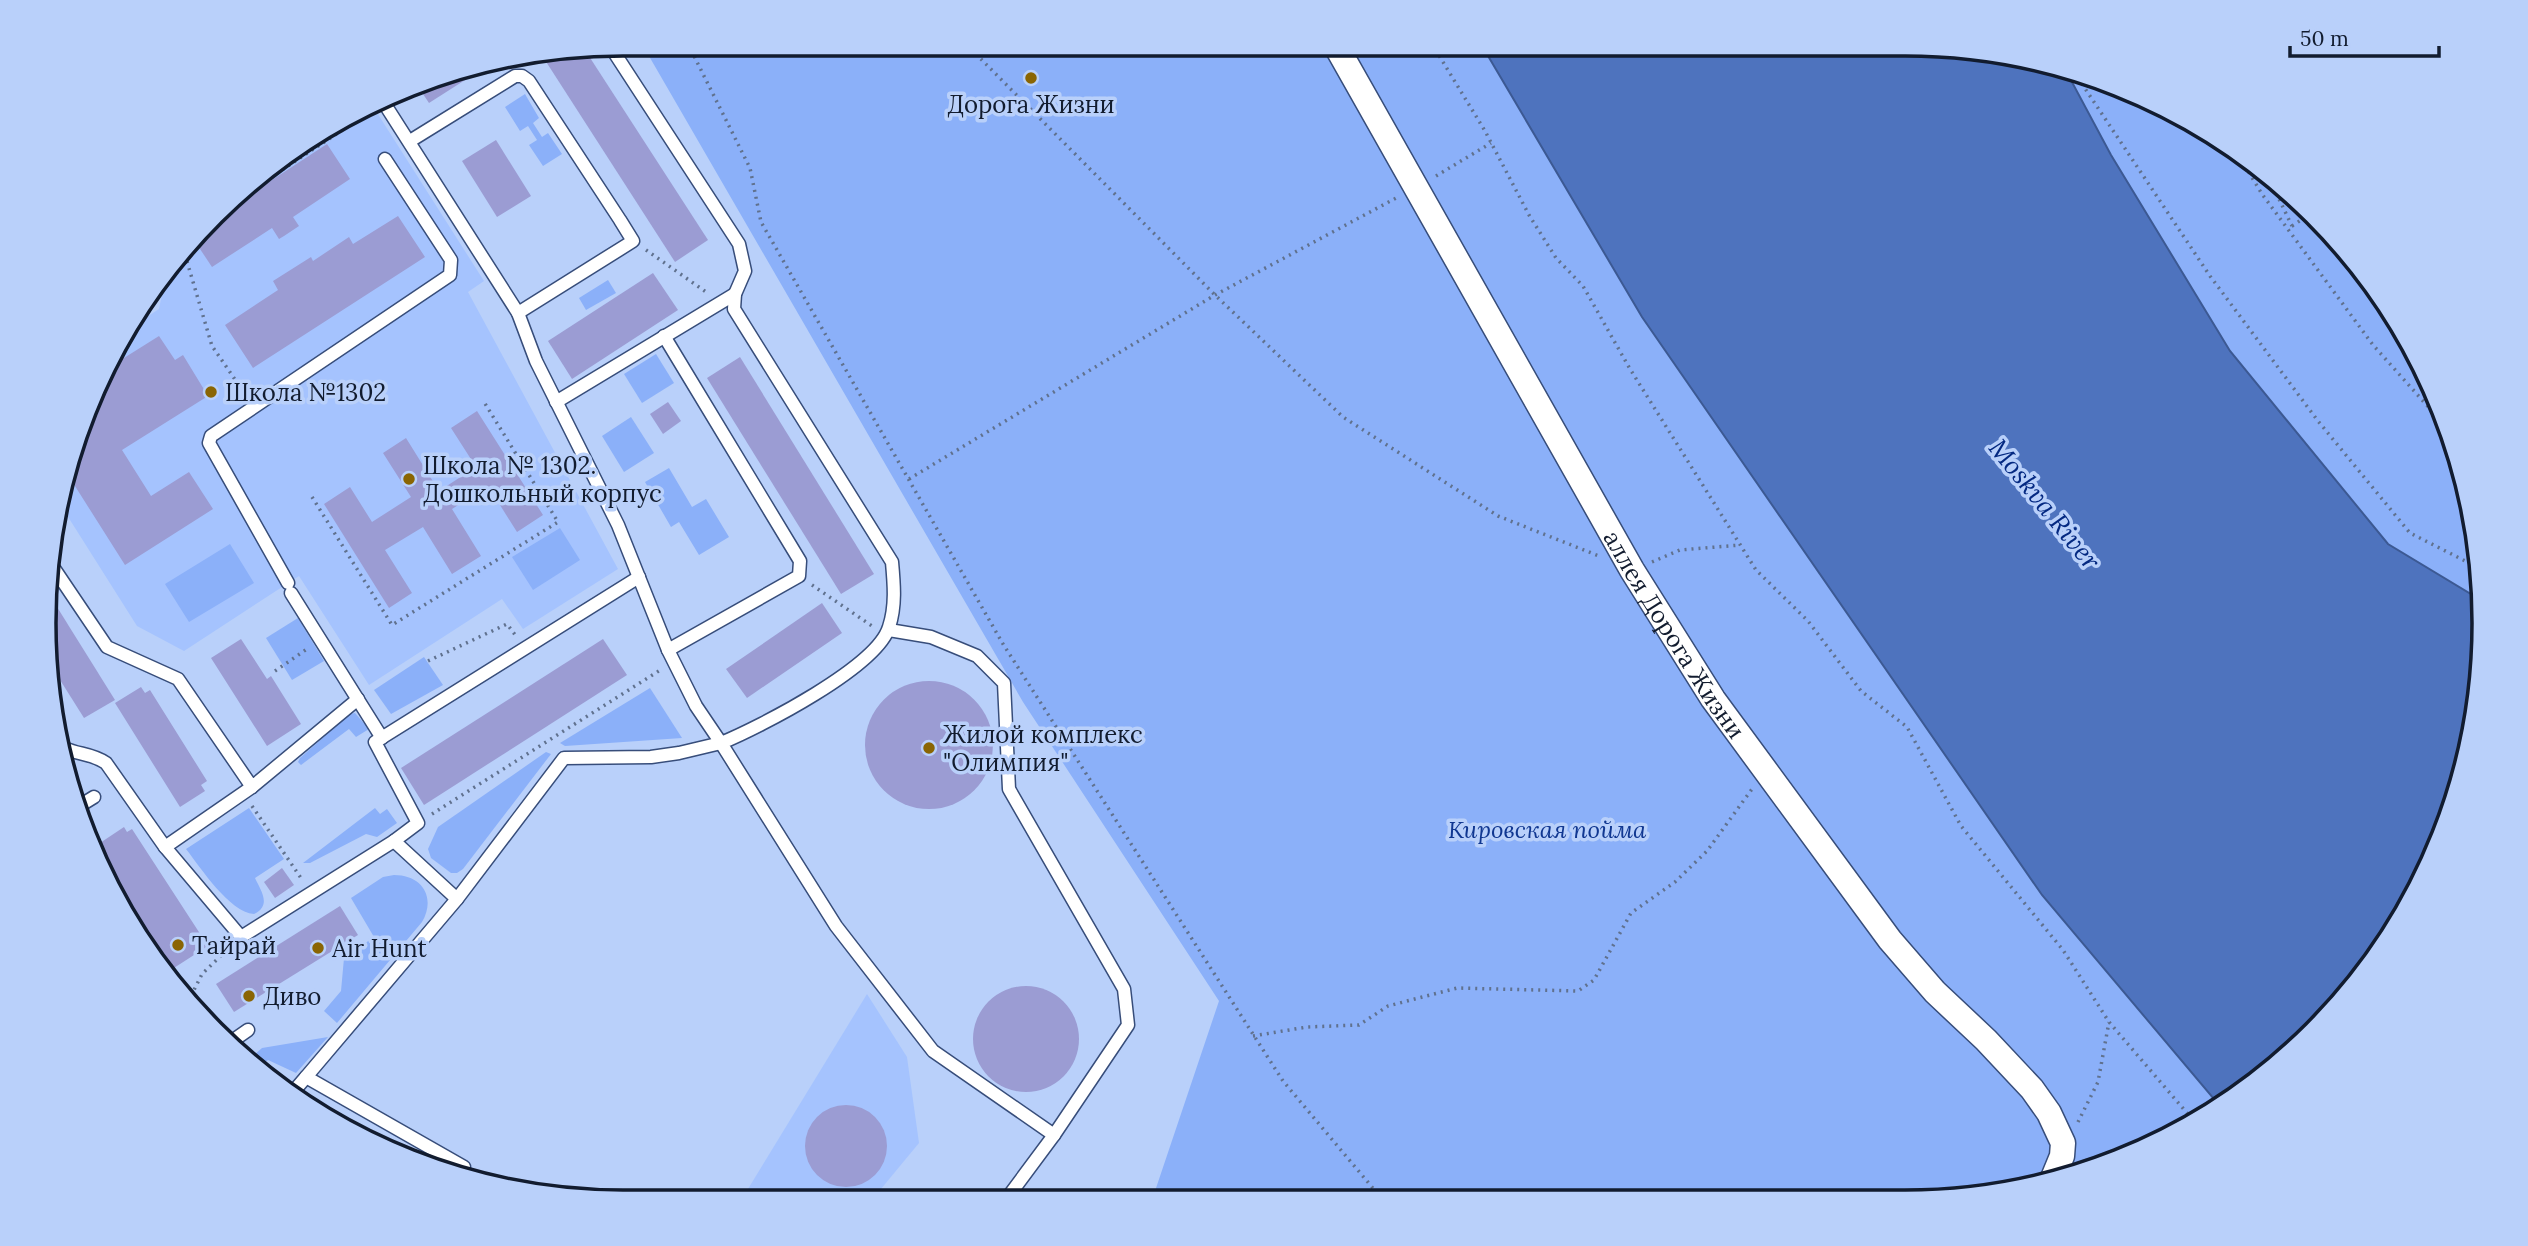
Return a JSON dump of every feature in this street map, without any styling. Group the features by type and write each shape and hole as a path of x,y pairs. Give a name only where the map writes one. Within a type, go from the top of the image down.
{"street":[{"name":"аллея Дорога Жизни","path":"1342,56 1632,570 1713,699 1890,940 1935,992 1986,1040 2032,1090 2049,1113 2063,1143"},
{"path":"2056,1170 2062,1156 2063,1143"}],"lane":[{"path":"298,1087 457,899 564,758 651,757 680,754 721,743 756,728 806,700 872,651 889,629 895,594 892,562 734,309 735,294 744,271 739,244 617,56"},
{"path":"410,141 515,76 523,76 529,81 633,241 518,313"},
{"path":"387,107 518,313 536,361 618,525 671,656 706,724 721,743 836,926 933,1051 1054,1135"},
{"path":"382,738 289,588 209,443 211,436 450,275 451,260 385,159"},
{"path":"556,402 735,294"},
{"path":"664,336 800,561 799,576 671,656"},
{"path":"58,575 107,647 178,679 248,790"},
{"path":"71,751 94,755 106,763 165,847 241,937 394,841 418,823 375,742 639,577"},
{"path":"889,629 931,638 977,656 1004,683 1009,789 1124,989 1128,1025 1013,1190"},
{"path":"165,847 248,790 358,699"},
{"path":"85,802 94,797"},
{"path":"394,841 457,899"},
{"path":"237,1038 248,1030"},
{"path":"306,1077 464,1167"}],"path":[{"path":"694,56 750,168 761,222 1003,644 1283,1081 1374,1190"},
{"path":"978,56 1215,295 1343,417 1498,516 1632,570 1680,550 1741,545"},
{"path":"1439,56 1549,248 1583,286 1630,369 1756,570 1808,621 1861,691 1907,727 1961,826 2063,950 2109,1021 2188,1114"},
{"path":"2082,85 2210,276 2318,421 2410,533 2468,563"},
{"path":"291,164 341,131"},
{"path":"909,479 1215,295 1415,188 1491,143"},
{"path":"2249,172 2374,345 2430,408"},
{"path":"2276,194 2290,227"},
{"path":"2290,227 2303,219"},
{"path":"633,241 721,302"},
{"path":"187,261 212,346 254,407"},
{"path":"312,497 392,625 558,522 484,402"},
{"path":"799,576 875,628"},
{"path":"428,662 508,624 525,650"},
{"path":"275,671 321,640"},
{"path":"418,823 671,656"},
{"path":"1254,1036 1307,1027 1359,1025 1388,1006 1457,988 1578,991 1594,980 1631,914 1675,882 1707,851 1765,771"},
{"path":"248,790 312,893"},
{"path":"193,992 202,974 241,937"},
{"path":"2063,1143 2073,1132 2098,1082 2109,1021"}],"shaded area":[{"path":"377,112 484,281 468,292 618,569 523,629 502,599 369,685 299,576 184,651 137,626 67,515 86,441 114,372 146,318 159,309 162,294 173,278 222,222 249,197 308,152"},
{"path":"867,994 907,1057 919,1143 880,1190 747,1190"}],"green space":[{"name":"Кировская пойма","path":"649,56 1488,56 1642,317 2214,1098 2156,1132 2087,1160 2016,1179 1942,1189 1155,1190 1219,1001 1023,702"},
{"path":"2071,81 2156,114 2220,152 2250,173 2306,222 2355,278 2414,372 2442,441 2461,512 2471,594 2388,544 2230,351 2111,155"},
{"path":"525,94 539,118 533,123 542,137 548,133 562,154 543,166 529,145 537,140 528,126 520,131 505,107"},
{"path":"608,280 616,293 586,310 579,298"},
{"path":"656,354 674,383 642,403 624,374"},
{"path":"631,417 654,453 624,472 602,436"},
{"path":"669,468 692,507 706,499 729,537 699,555 679,522 671,527 645,482"},
{"path":"560,528 580,560 533,590 512,557"},
{"path":"230,544 254,583 189,622 165,584"},
{"path":"298,618 324,661 292,680 266,638"},
{"path":"424,657 443,685 391,714 374,690"},
{"path":"650,688 682,738 565,746 560,743"},
{"path":"355,713 369,729 356,737 349,729 301,765 298,762 350,714"},
{"path":"546,752 551,754 463,869 451,873 431,858 428,849 438,827"},
{"path":"249,808 284,859 255,878 264,902 254,914 235,906 225,898 186,849"},
{"path":"375,808 380,814 387,809 397,823 377,837 366,834 310,863 303,863"},
{"path":"394,875 413,879 419,884 427,897 426,913 422,922 337,1023 324,1011 341,991 344,958 374,937 351,898 383,877"},
{"path":"328,1037 296,1073 268,1060 265,1062 255,1054 262,1048"}],"water":[{"name":"Moskva River","path":"1488,56 1942,57 2016,67 2071,81 2111,155 2230,351 2388,544 2471,594 2471,660 2461,734 2453,770 2429,840 2396,906 2355,968 2306,1024 2279,1049 2213,1098 2042,895 1642,317"}],"building":[{"path":"589,57 708,240 675,262 546,62"},
{"path":"470,77 429,103 422,93"},
{"path":"496,140 531,196 497,217 462,161"},
{"path":"327,144 350,179 293,217 299,226 284,236 279,239 272,228 212,267 199,247 261,187"},
{"path":"398,216 425,257 253,368 225,325 278,290 273,281 311,257 313,261 349,237 353,244"},
{"path":"653,273 678,310 572,379 548,341"},
{"path":"159,336 175,360 183,355 208,396 122,450 151,496 189,472 213,509 125,565 73,483 99,406 120,360"},
{"path":"740,357 874,574 841,594 707,378"},
{"path":"668,402 681,421 663,434 650,414"},
{"path":"477,411 543,515 517,532 488,486 452,509 481,556 452,574 423,527 385,550 412,593 389,608 324,504 350,487 372,522 411,497 383,453 406,438 439,491 476,467 451,428"},
{"path":"822,603 842,633 747,698 726,669"},
{"path":"56,606 115,700 84,718 59,678"},
{"path":"241,639 267,679 271,676 301,724 267,746 211,658"},
{"path":"603,639 627,675 424,805 401,768"},
{"name":"Жилой комплекс \"Олимпия\"","path":"929,681 953,686 974,700 988,721 993,745 988,769 974,790 953,804 929,809 905,804 884,790 870,769 865,745 870,721 884,700 905,686"},
{"path":"141,687 145,693 150,690 207,781 201,785 205,791 180,807 115,703"},
{"path":"124,827 127,832 132,829 208,946 173,968 132,906 100,843"},
{"path":"282,868 294,885 275,898 264,882"},
{"path":"340,906 358,935 234,1012 216,984"},
{"path":"1026,986 1046,990 1064,1001 1075,1019 1079,1039 1075,1059 1064,1077 1046,1088 1026,1092 1006,1088 988,1077 977,1059 973,1039 977,1019 988,1001 1006,990"},
{"path":"838,1105 854,1105 869,1112 880,1123 887,1138 884,1162 875,1175 854,1187 838,1187 823,1180 812,1169 805,1154 805,1138 812,1123 823,1112"}],"place":[{"name":"Дорога Жизни","path":"1031,78"},
{"name":"Школа №1302","path":"211,392"},
{"name":"Школа № 1302. Дошкольный корпус","path":"409,479"},
{"name":"Жилой комплекс \"Олимпия\"","path":"929,748"},
{"name":"Тайрай","path":"178,945"},
{"name":"Air Hunt","path":"318,948"},
{"name":"Диво","path":"249,996"}]}
